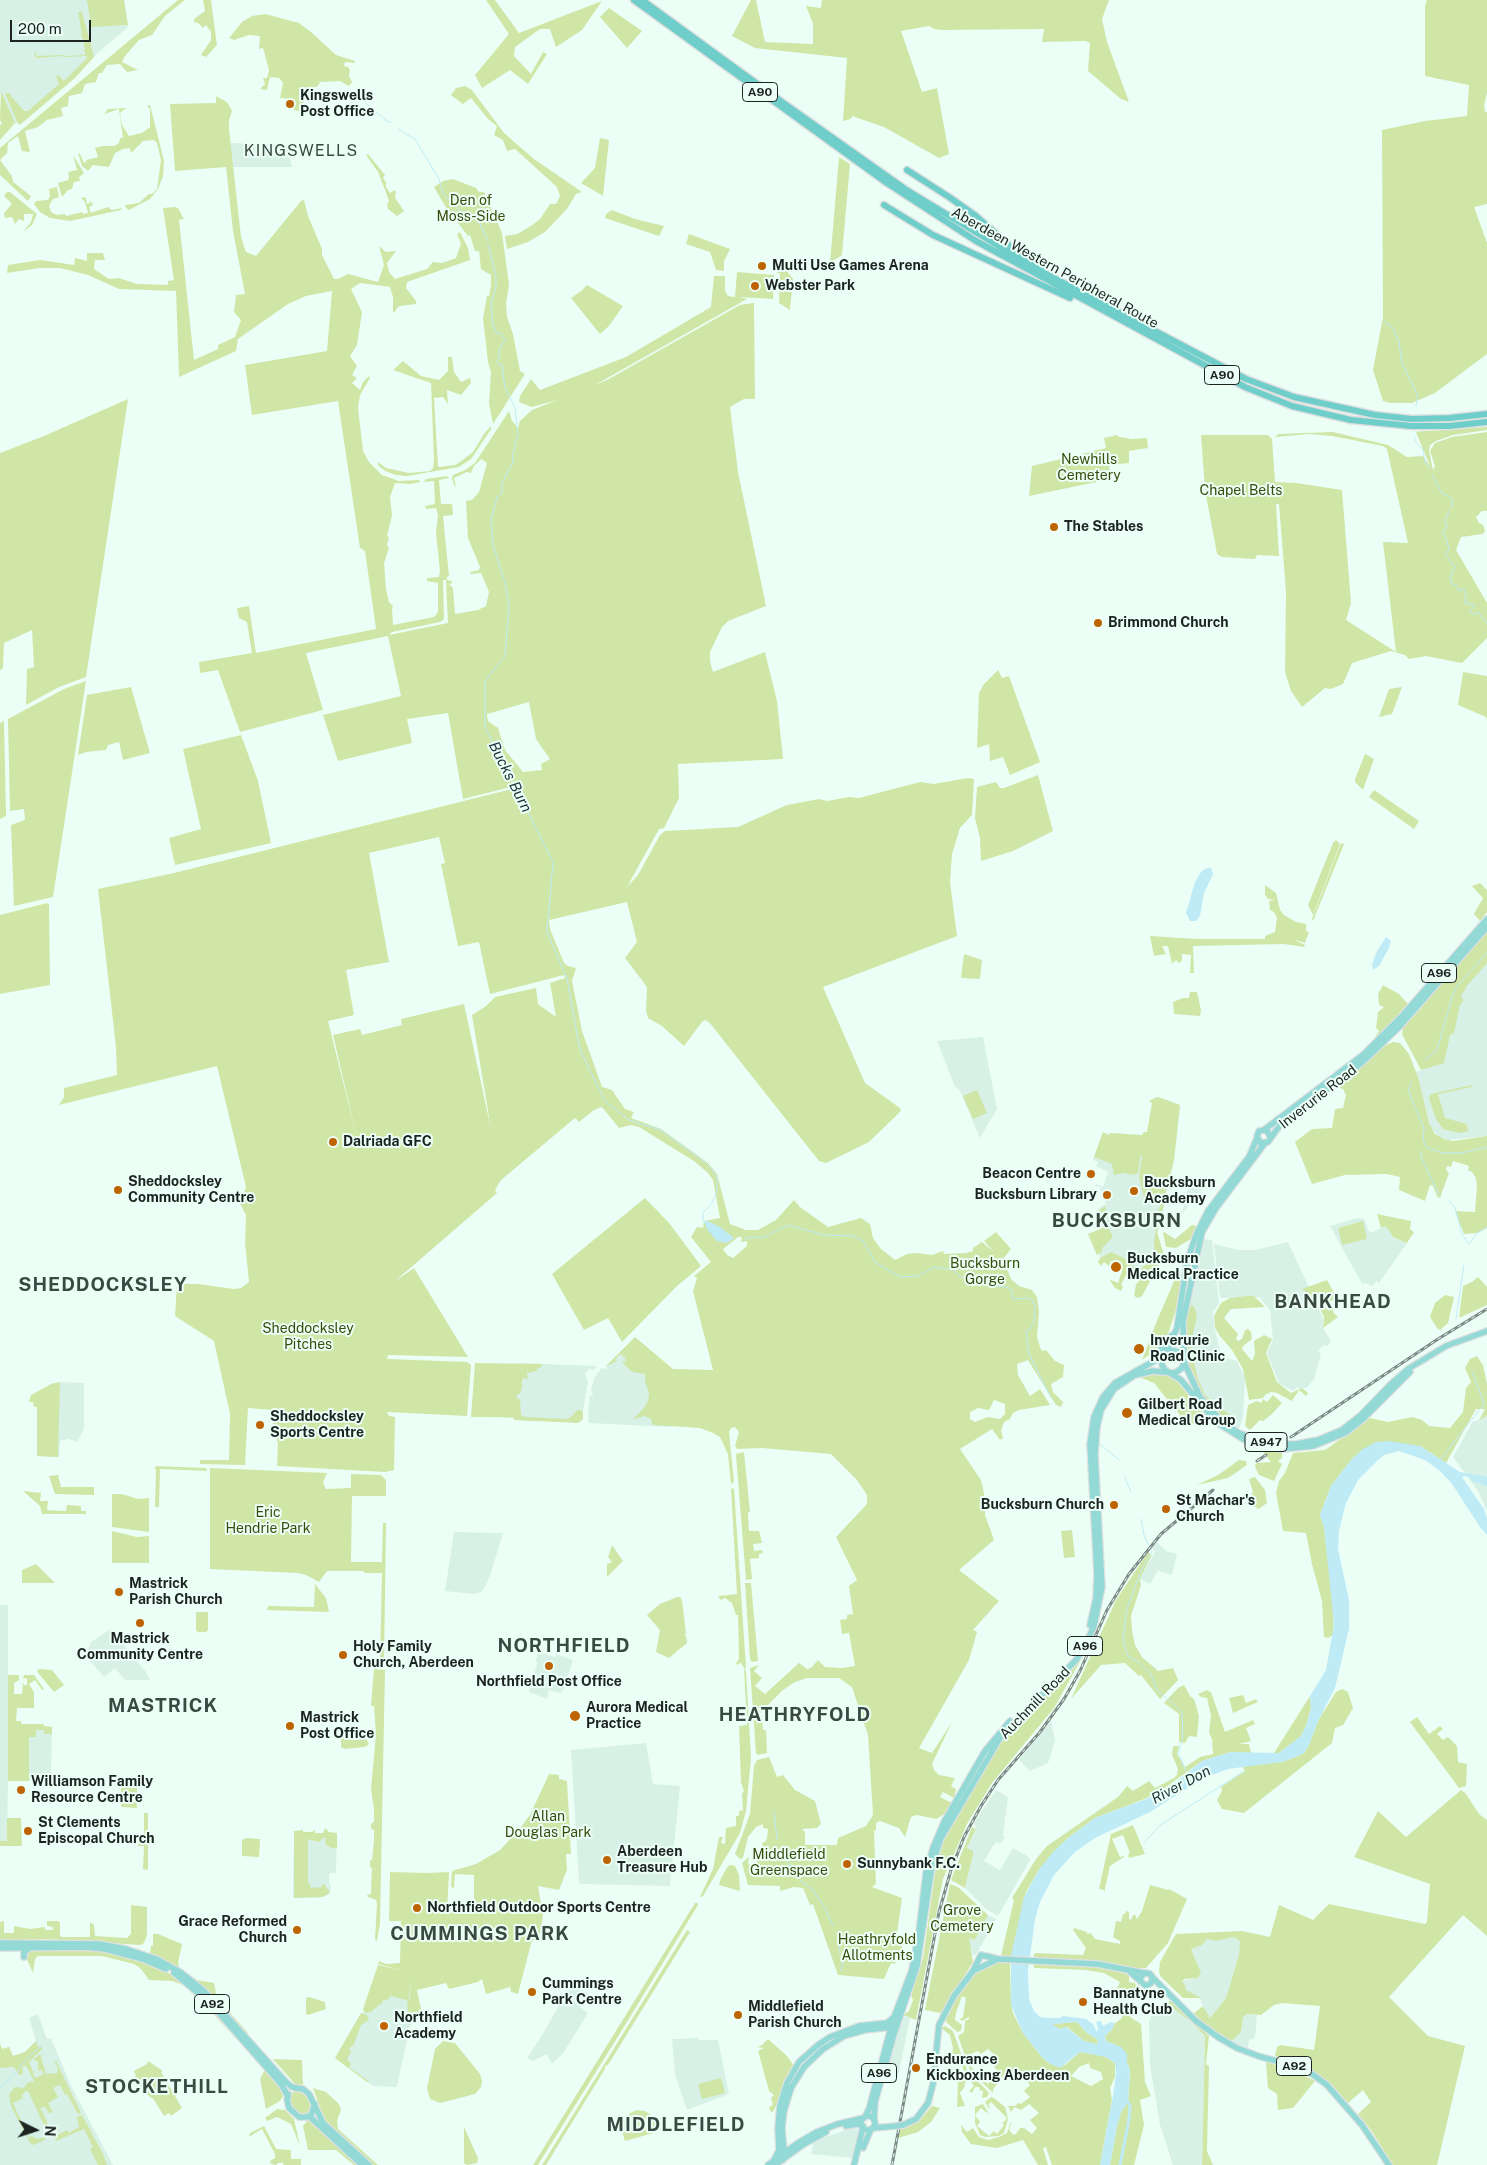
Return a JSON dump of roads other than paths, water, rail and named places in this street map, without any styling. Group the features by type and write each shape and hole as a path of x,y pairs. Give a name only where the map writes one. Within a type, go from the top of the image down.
{"highway":[{"name":"Aberdeen Western Peripheral Route","path":"634,0 976,241 1264,395 1292,406 1352,420 1411,426 1487,423"},
{"name":"Aberdeen Western Peripheral Route","path":"642,0 889,181"},
{"name":"A90","path":"907,170 969,212 1010,246 1118,316"},
{"name":"A90","path":"884,205 933,235 1118,316"},
{"name":"Aberdeen Western Peripheral Route","path":"1118,316 1246,379 1324,405 1375,415 1412,419 1450,418 1487,413"}],"main road":[{"name":"A96","path":"1365,1057 1487,919"},
{"name":"A96","path":"1365,1057 1402,1025 1487,927"},
{"name":"Inverurie Road","path":"1264,1130 1365,1057"},
{"name":"Inverurie Road","path":"1270,1137 1286,1118 1346,1076 1365,1057"},
{"name":"A96","path":"1164,1354 1175,1335 1187,1262 1196,1235 1208,1211 1249,1157 1258,1132 1264,1130"},
{"path":"1264,1130 1268,1132 1270,1137"},
{"name":"A96","path":"1168,1372 1178,1372 1182,1368 1184,1360 1183,1321 1202,1232 1216,1208 1270,1137"},
{"path":"1257,1138 1259,1142 1265,1143"},
{"name":"A96","path":"1136,1370 1157,1355 1172,1334 1179,1319"},
{"name":"A947","path":"1184,1360 1200,1397 1223,1423 1256,1440 1289,1445 1318,1440 1348,1426 1401,1375 1452,1343 1487,1331"},
{"path":"1168,1372 1162,1365 1164,1354 1176,1351 1184,1360"},
{"name":"Auchmill Road","path":"873,2124 874,2106 897,2016 912,1970 926,1873 931,1853 941,1828 993,1740 1070,1662 1082,1646 1088,1633 1094,1610 1097,1574 1090,1444 1092,1426 1098,1406 1106,1392 1118,1380 1151,1364 1164,1354"},
{"name":"A947","path":"1168,1372 1181,1380 1208,1414 1230,1432 1260,1445 1292,1449 1323,1443 1350,1430 1422,1361"},
{"name":"Auchmill Road","path":"887,2028 897,2016 917,1966 932,1866 944,1831 1000,1738 1076,1660 1092,1630 1102,1587 1095,1449 1096,1427 1101,1410 1112,1392 1129,1378 1147,1372 1168,1372"},
{"name":"A92","path":"0,1943 92,1943 118,1947 156,1959 180,1972 204,1991 286,2082 292,2087 308,2093 323,2123 369,2165"},
{"path":"24,1957 25,1951 34,1947"},
{"name":"A92","path":"0,1948 105,1949 143,1958 170,1971 196,1990 211,2004 281,2084 288,2096 289,2108 296,2115 302,2117 309,2116 362,2165"},
{"name":"A92","path":"783,2156 828,2131 852,2124 863,2127 873,2124 894,2126 903,2125 916,2119 928,2104 933,2084 939,2025 959,1988 973,1971 985,1961 999,1959 1097,1964 1128,1971 1149,1973 1210,2032 1258,2056 1295,2066 1319,2079 1340,2098 1358,2120 1389,2165"},
{"name":"A92","path":"1128,1971 1144,1985 1150,1984 1171,1996"},
{"path":"1140,1980 1144,1973"},
{"path":"1150,1984 1152,1977"},
{"path":"775,2163 780,2150 779,2108 791,2074 802,2058 823,2041 839,2032 859,2026 885,2023 897,2016"},
{"name":"A96","path":"865,2118 869,2110 888,2039 887,2028"},
{"path":"783,2156 780,2130 783,2116 789,2094 804,2067 831,2043 852,2033 887,2028"},
{"path":"288,2096 292,2090 297,2088"},
{"path":"309,2116 314,2110 315,2104"},
{"name":"A92","path":"768,2165 775,2163 798,2143 828,2127 871,2117 873,2124"},
{"path":"854,2165 862,2139 865,2118"},
{"name":"A96","path":"858,2165 873,2124"},
{"path":"780,2130 787,2142 798,2143"}],"water":[{"path":"1206,868 1211,868 1213,874 1204,893 1200,916 1196,921 1190,921 1186,913 1195,882"},
{"path":"1386,937 1391,941 1389,948 1379,966 1373,970 1372,965 1376,953"},
{"path":"704,1221 720,1227 734,1238 727,1243 717,1241 707,1229"},
{"name":"River Don","path":"1389,1441 1420,1446 1460,1472 1487,1477 1487,1486 1474,1482 1467,1476 1462,1477 1484,1509 1487,1518 1487,1535 1452,1484 1441,1472 1425,1460 1399,1451 1384,1455 1358,1480 1346,1503 1343,1514 1339,1531 1338,1549 1349,1600 1349,1629 1335,1688 1303,1754 1282,1762 1228,1769 1202,1779 1150,1812 1095,1838 1075,1852 1054,1875 1040,1902 1035,1919 1028,1971 1029,1999 1034,2011 1040,2017 1060,2018 1063,2016 1086,2019 1093,2024 1097,2032 1096,2022 1101,2021 1103,2026 1111,2022 1115,2023 1105,2036 1106,2041 1121,2047 1127,2054 1127,2063 1130,2070 1128,2102 1121,2112 1117,2126 1110,2165 1100,2165 1114,2090 1115,2063 1106,2057 1080,2052 1060,2068 1042,2057 1023,2033 1011,2005 1011,1956 1024,1897 1040,1868 1054,1851 1095,1818 1167,1789 1202,1761 1231,1752 1279,1753 1301,1736 1311,1708 1310,1696 1326,1670 1334,1624 1324,1527 1320,1515 1331,1486 1352,1459 1363,1449 1376,1442","holes":["1077,2022 1086,2032 1098,2040 1097,2044 1084,2041 1066,2027 1060,2029 1052,2024"]}],"waterway":[{"name":"Bucks Burn","path":"345,93 356,95 388,122 391,122"},
{"name":"Bucks Burn","path":"398,129 415,139 439,179 443,194 462,212 473,215 479,222 488,241"},
{"name":"Bucks Burn","path":"488,245 496,275 496,286 491,305 493,325 496,333 500,333 505,339 498,353 500,357 497,361 499,365 502,365 505,388 515,407 518,437 514,442 516,444 513,462 502,483 502,493 497,497 491,521 493,545 505,583 509,606 505,656 485,681 485,727 553,862 547,932 567,979 580,1050 605,1101 629,1120 660,1130 712,1169 717,1178 717,1191 712,1203 703,1213 703,1221 706,1223"},
{"path":"1385,322 1393,328 1399,342 1402,363 1418,396 1416,406"},
{"path":"1415,437 1415,441 1423,450 1425,462 1430,469"},
{"path":"1432,474 1441,492 1452,499 1452,508"},
{"path":"1449,511 1445,521 1447,527 1442,533 1446,538 1449,549 1445,554 1455,567 1450,578 1452,584 1456,585 1459,591 1464,589 1465,603 1475,605 1470,611 1473,615 1478,612 1487,623"},
{"path":"1425,1060 1437,1050 1457,986 1487,953"},
{"path":"1412,1082 1408,1090 1424,1128 1423,1139 1427,1148 1444,1153 1461,1153 1487,1147"},
{"path":"1421,1151 1421,1157 1439,1195"},
{"path":"1449,1201 1455,1208 1462,1234 1469,1244"},
{"name":"Bucks Burn","path":"745,1239 753,1237 762,1238 788,1225 824,1235 853,1236 863,1241 875,1262 900,1277 918,1276 935,1267 954,1270 960,1277 1011,1289 1013,1299 1028,1298 1033,1301 1035,1306 1034,1321 1030,1329 1026,1331 1029,1354 1051,1398"},
{"path":"1470,1243 1477,1233 1487,1227"},
{"path":"1456,1319 1464,1265"},
{"path":"1440,1460 1484,1404 1472,1371"},
{"name":"Bucks Burn","path":"1100,1444 1119,1460"},
{"name":"Bucks Burn","path":"1125,1478 1131,1492"},
{"name":"Bucks Burn","path":"1141,1519 1144,1535 1152,1552 1142,1569 1127,1608 1123,1638 1129,1657 1138,1662 1151,1674 1157,1690 1182,1712 1183,1738 1178,1753 1186,1771"},
{"path":"1144,1843 1159,1826 1244,1771"},
{"path":"774,1811 777,1839"},
{"path":"779,1851 790,1865 797,1869"},
{"path":"768,1871 771,1870 777,1875 784,1872 790,1865"},
{"path":"800,1880 813,1890 826,1910 833,1926"},
{"path":"838,1937 840,1954"},
{"path":"841,1971 843,1961"},
{"path":"0,2088 41,2046"},
{"path":"1120,2165 1129,2119 1130,2105 1128,2102"}],"railway":[{"path":"1291,1437 1438,1339 1487,1309"},
{"path":"1257,1461 1266,1455"},
{"path":"892,2165 939,1912 951,1870 964,1837 998,1780 1040,1732 1064,1699 1080,1671 1107,1610 1129,1574 1161,1534 1213,1490"}],"place":[{"name":"Kingswells Post Office","path":"290,104"},
{"name":"Multi Use Games Arena","path":"762,266"},
{"name":"Webster Park","path":"755,286"},
{"name":"The Stables","path":"1054,527"},
{"name":"Brimmond Church","path":"1098,623"},
{"name":"Dalriada GFC","path":"333,1142"},
{"name":"Beacon Centre","path":"1091,1174"},
{"name":"Sheddocksley Community Centre","path":"118,1190"},
{"name":"Bucksburn Academy","path":"1134,1191"},
{"name":"Bucksburn Library","path":"1107,1195"},
{"name":"Bucksburn Medical Practice","path":"1116,1267"},
{"name":"Inverurie Road Clinic","path":"1139,1349"},
{"name":"Gilbert Road Medical Group","path":"1127,1413"},
{"name":"Sheddocksley Sports Centre","path":"260,1425"},
{"name":"Bucksburn Church","path":"1114,1505"},
{"name":"St Machar's Church","path":"1166,1509"},
{"name":"Mastrick Parish Church","path":"119,1592"},
{"name":"Mastrick Community Centre","path":"140,1623"},
{"name":"Holy Family Church, Aberdeen","path":"343,1655"},
{"name":"Northfield Post Office","path":"549,1666"},
{"name":"Aurora Medical Practice","path":"575,1716"},
{"name":"Mastrick Post Office","path":"290,1726"},
{"name":"Williamson Family Resource Centre","path":"21,1790"},
{"name":"St Clements Episcopal Church","path":"28,1831"},
{"name":"Aberdeen Treasure Hub","path":"607,1860"},
{"name":"Sunnybank F.C.","path":"847,1864"},
{"name":"Northfield Outdoor Sports Centre","path":"417,1908"},
{"name":"Grace Reformed Church","path":"297,1930"},
{"name":"Cummings Park Centre","path":"532,1992"},
{"name":"Bannatyne Health Club","path":"1083,2002"},
{"name":"Middlefield Parish Church","path":"738,2015"},
{"name":"Northfield Academy","path":"384,2026"},
{"name":"Endurance Kickboxing Aberdeen","path":"916,2068"}],"district":[{"name":"KINGSWELLS","path":"301,151"},
{"name":"BUCKSBURN","path":"1117,1221"},
{"name":"SHEDDOCKSLEY","path":"103,1285"},
{"name":"BANKHEAD","path":"1333,1302"},
{"name":"NORTHFIELD","path":"564,1646"},
{"name":"MASTRICK","path":"163,1706"},
{"name":"HEATHRYFOLD","path":"795,1715"},
{"name":"CUMMINGS PARK","path":"480,1934"},
{"name":"STOCKETHILL","path":"157,2087"},
{"name":"MIDDLEFIELD","path":"676,2125"}],"park label":[{"name":"Den of Moss-Side","path":"471,210"},
{"name":"Newhills Cemetery","path":"1089,468"},
{"name":"Chapel Belts","path":"1241,491"},
{"name":"Bucksburn Gorge","path":"985,1272"},
{"name":"Sheddocksley Pitches","path":"308,1338"},
{"name":"Eric Hendrie Park","path":"268,1522"},
{"name":"Allan Douglas Park","path":"548,1825"},
{"name":"Middlefield Greenspace","path":"789,1864"},
{"name":"Grove Cemetery","path":"962,1919"},
{"name":"Heathryfold Allotments","path":"877,1948"}]}
